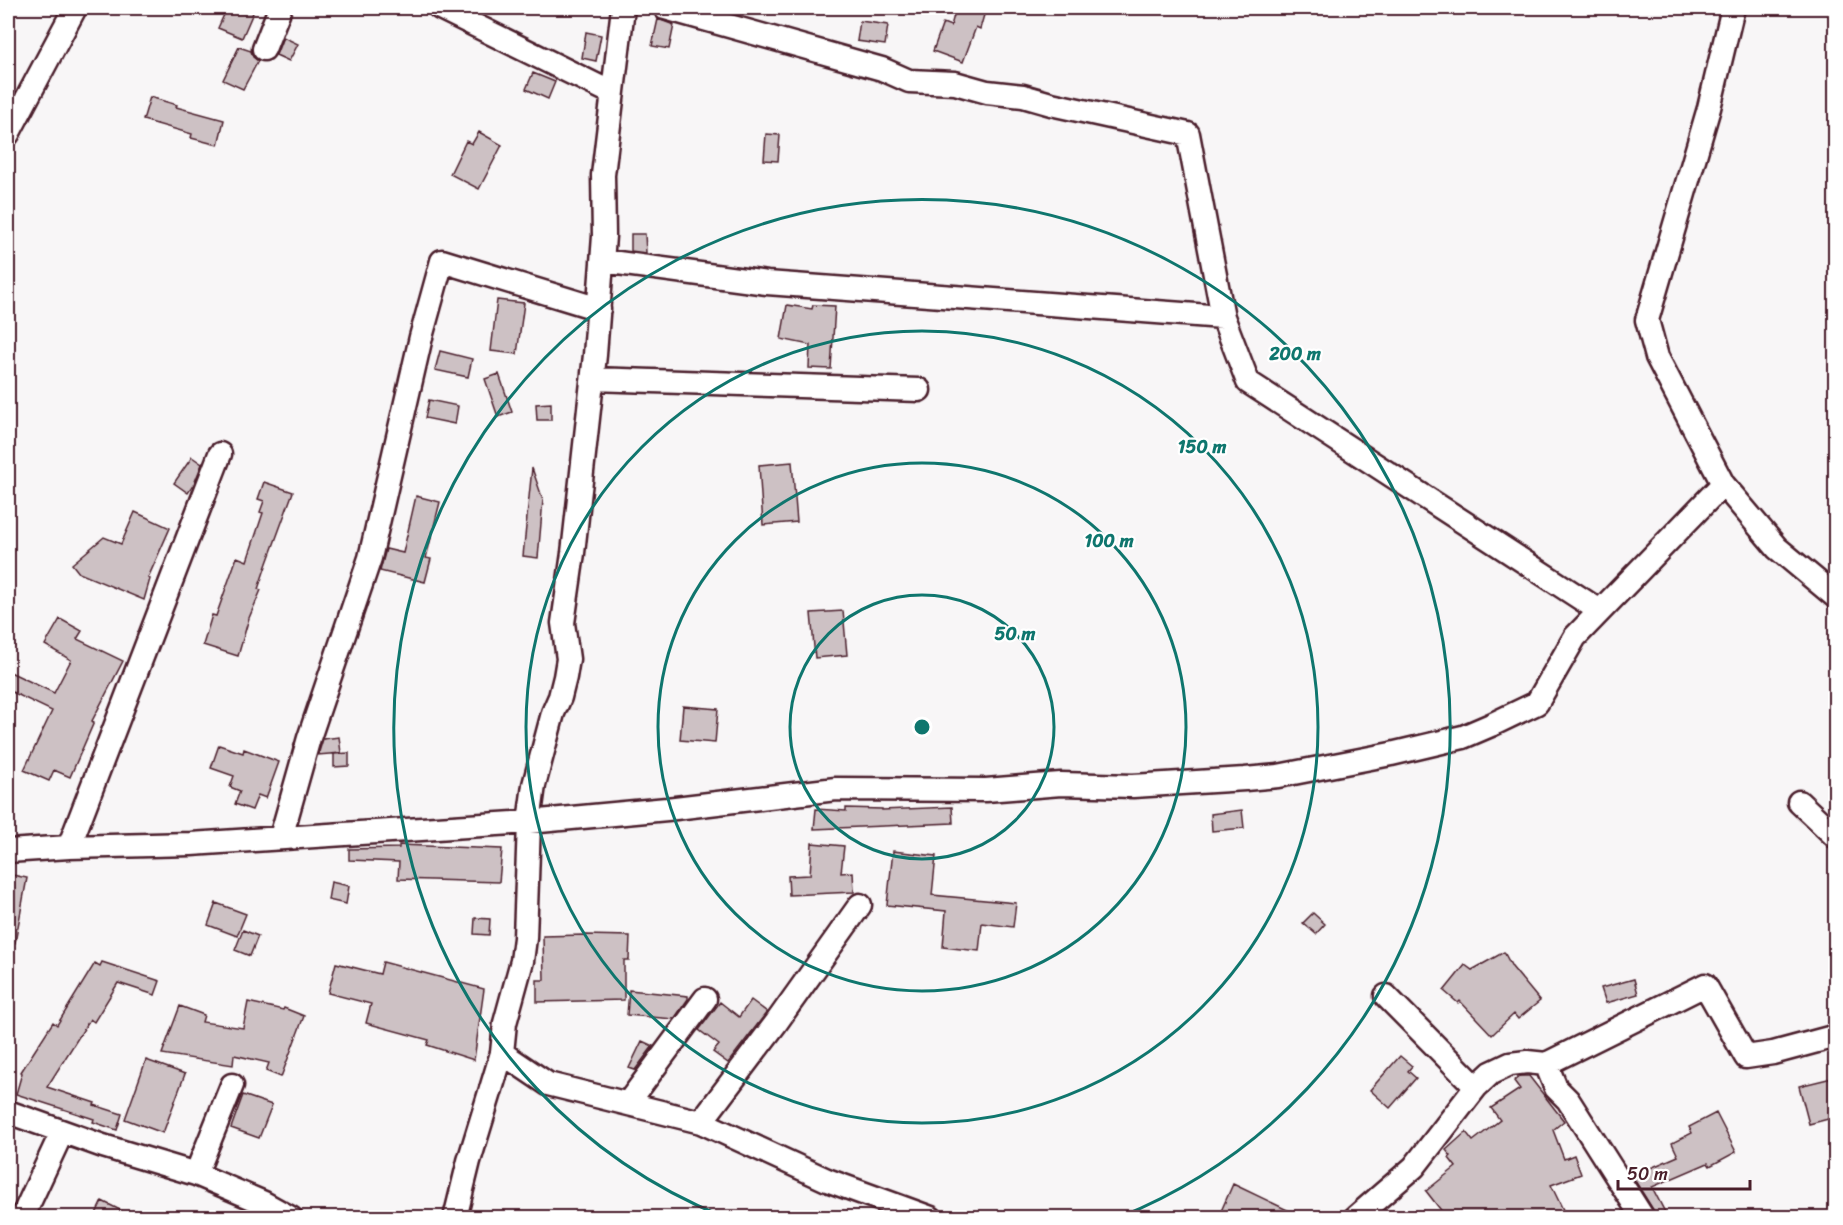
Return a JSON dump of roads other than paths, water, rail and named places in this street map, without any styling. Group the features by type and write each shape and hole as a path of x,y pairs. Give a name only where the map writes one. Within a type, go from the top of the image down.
{"street":[{"path":"8,134 75,8"},
{"path":"264,49 280,8"},
{"path":"440,8 612,93"},
{"path":"455,1218 469,1161 502,1053 505,1023 522,961 525,938 529,822 534,785 553,713 560,697 568,659 563,623 593,379 603,261 603,175 623,8"},
{"path":"665,8 882,69 909,81 955,82 987,92 1023,96 1188,134 1223,317 1248,382 1600,611"},
{"path":"1733,8 1709,108 1647,320 1657,357 1723,484 1777,548 1836,597"},
{"path":"280,837 309,738 370,558 421,336 442,261 599,309"},
{"path":"603,261 766,283 1223,317"},
{"path":"593,379 919,390"},
{"path":"69,847 220,454"},
{"path":"8,851 191,844 529,822 667,809 836,789 986,790 1061,784 1133,786 1278,776 1344,764 1463,736 1537,702 1575,638 1723,484"},
{"path":"1799,802 1836,837"},
{"path":"701,1122 776,1023 860,905"},
{"path":"1355,1218 1414,1167 1476,1087 1491,1073 1510,1064 1527,1062 1546,1064 1705,985 1746,1057 1773,1053 1836,1036"},
{"path":"1386,996 1476,1087"},
{"path":"628,1103 705,999"},
{"path":"502,1053 548,1084 701,1122 827,1180 931,1218"},
{"path":"1546,1064 1556,1088 1568,1100 1643,1218"},
{"path":"196,1174 232,1085"},
{"path":"8,1112 103,1146 196,1174 264,1203 291,1218"},
{"path":"22,1218 62,1132"}]}
